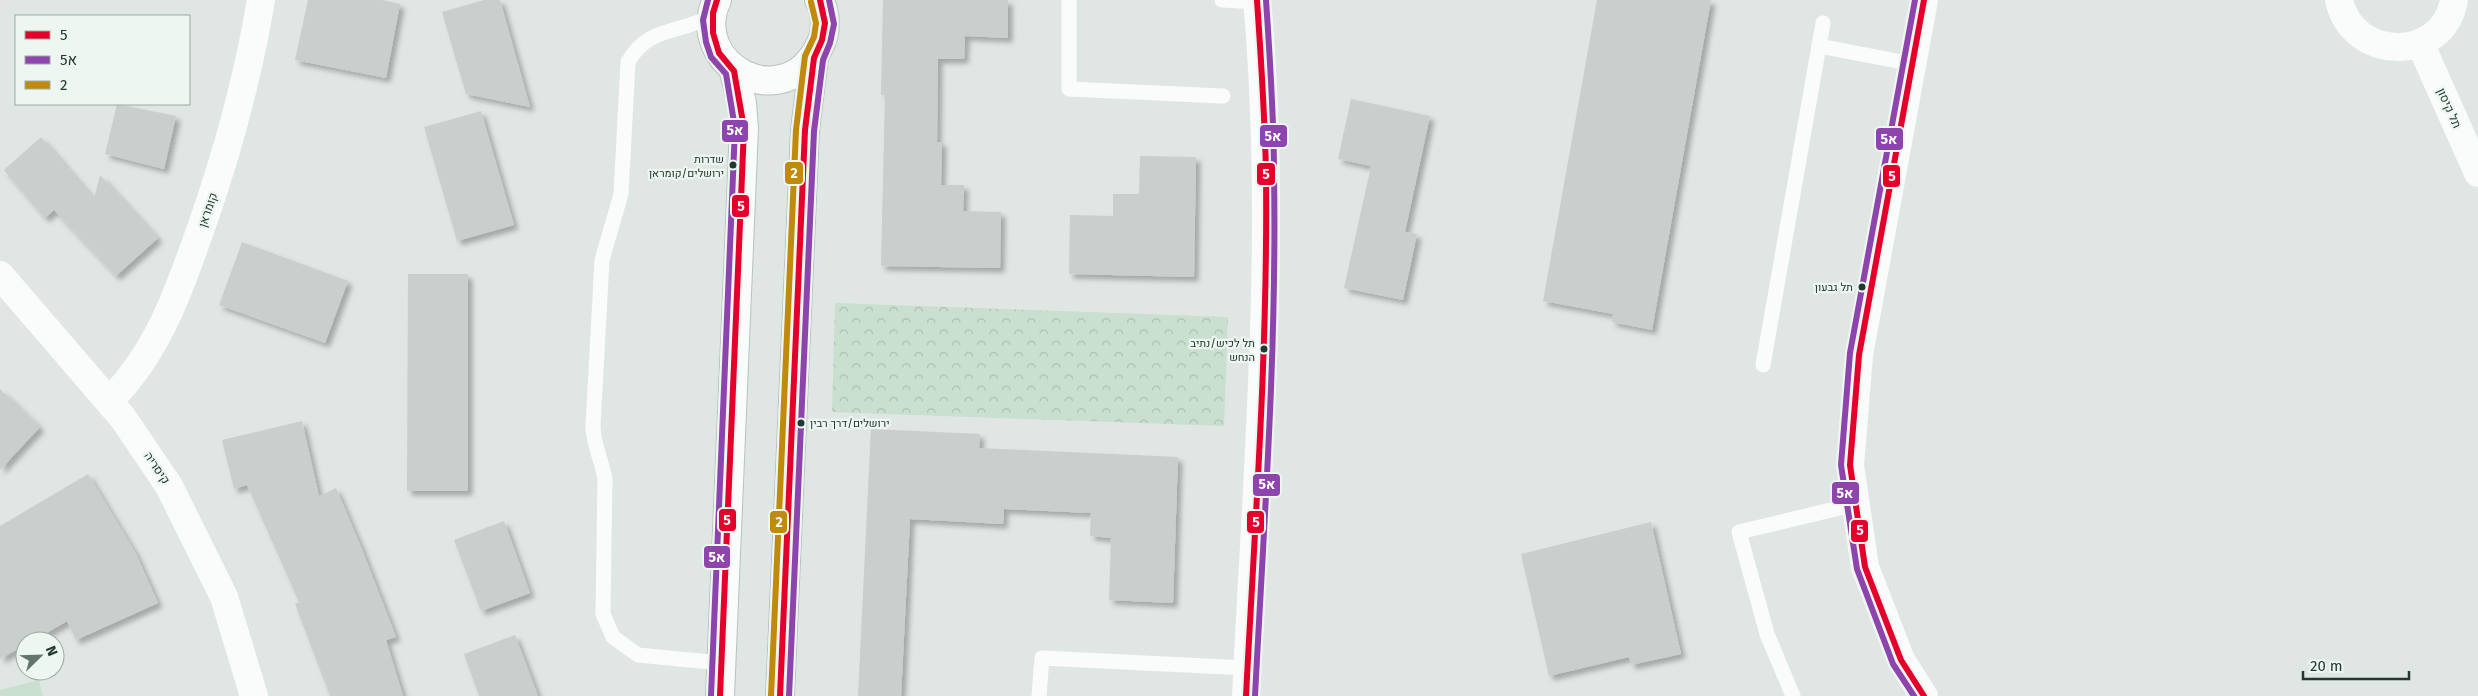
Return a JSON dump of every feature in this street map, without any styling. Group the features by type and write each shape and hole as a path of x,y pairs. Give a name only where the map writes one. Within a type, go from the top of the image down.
{"street":[{"name":"קומראן","path":"109,401 124,387 146,356 164,323 186,273 218,181 241,104 261,0"},
{"path":"1924,0 1859,355 1850,465 1865,567 1900,660 1924,696"},
{"path":"2339,0 2341,11 2355,31 2374,44 2397,48 2420,43 2440,30 2452,10 2454,0"},
{"path":"780,696 805,130 814,58 822,40 825,23 820,1"},
{"path":"1246,696 1265,278 1264,125 1257,1"},
{"path":"714,8 713,35 720,54 733,68 750,78 762,80 781,79 800,72 814,58"},
{"name":"תל קיסון","path":"2420,43 2478,173"},
{"path":"720,696 744,128 742,103 733,68"},
{"name":"קיסריה","path":"0,274 123,418 169,486 224,597 254,696"}],"lane":[{"path":"1069,0 1069,88 1223,96"},
{"path":"1222,0 1257,1"},
{"path":"714,8 699,23 659,34 644,41 636,49 628,62 621,194 602,260 593,437 605,479 603,614 612,637 638,655 721,663"},
{"path":"1764,365 1822,23"},
{"path":"1819,46 1913,64"},
{"path":"1793,696 1767,634 1739,532 1856,504"},
{"path":"1039,696 1042,658 1247,668"}],"green space":[{"path":"835,303 1228,317 1224,426 832,412"},
{"path":"39,681 43,696 0,696 0,690"}],"building":[{"path":"308,0 382,0 400,4 386,78 295,60"},
{"path":"484,0 500,0 530,107 466,94 442,12"},
{"path":"883,0 1008,0 1008,38 965,36 964,59 938,59 937,142 942,142 941,185 964,185 963,211 1001,212 1000,268 881,266 885,95 881,95"},
{"path":"1597,0 1711,0 1652,330 1612,322 1613,314 1543,301"},
{"path":"1351,99 1430,116 1405,232 1417,234 1403,300 1344,288 1371,166 1338,159"},
{"path":"117,105 176,116 164,169 105,154"},
{"path":"481,111 514,225 457,241 424,127"},
{"path":"41,137 94,199 100,175 158,238 116,276 54,210 45,218 4,170"},
{"path":"1140,156 1196,157 1194,277 1069,274 1070,215 1113,216 1113,194 1139,194"},
{"path":"242,242 348,281 325,343 219,305"},
{"path":"408,274 468,274 468,491 407,491"},
{"path":"0,389 40,427 0,470"},
{"path":"302,421 319,496 336,488 396,637 386,640 403,696 330,696 295,604 299,602 247,485 234,489 222,440"},
{"path":"871,429 980,434 979,448 1178,457 1173,603 1109,600 1111,538 1090,536 1091,513 1004,509 1003,524 910,519 901,696 858,696"},
{"path":"88,474 136,554 158,603 76,640 67,621 50,631 15,631 15,651 0,659 0,526"},
{"path":"504,521 530,593 481,611 454,540"},
{"path":"1651,522 1681,654 1631,665 1629,657 1549,676 1521,554"},
{"path":"515,635 538,696 479,696 464,654"}],"transit line":[{"name":"5א","path":"708,0 703,20 706,42 711,57 726,74 735,128 711,696"},
{"name":"5","path":"717,0 713,13 713,33 719,53 734,71 744,128 720,696"},
{"name":"5","path":"780,696 805,130 814,58 822,40 825,23 820,0"},
{"name":"5א","path":"789,696 814,131 823,60 830,43 834,24 829,0"},
{"name":"5","path":"1246,696 1265,304 1265,130 1257,0"},
{"name":"5א","path":"1255,696 1274,304 1273,130 1266,0"},
{"name":"5א","path":"1914,696 1893,664 1857,569 1841,465 1850,353 1915,0"},
{"name":"5","path":"1924,0 1859,355 1850,465 1865,567 1901,660 1924,696"},
{"name":"2","path":"771,696 796,130 805,56 814,37 816,23 811,2"}],"place":[{"name":"שדרות ירושלים/קומראן","path":"733,165"},
{"name":"תל גבעון","path":"1862,287"},
{"name":"תל לכיש/נתיב הנחש","path":"1264,349"},
{"name":"ירושלים/דרך רבין","path":"801,423"}]}
